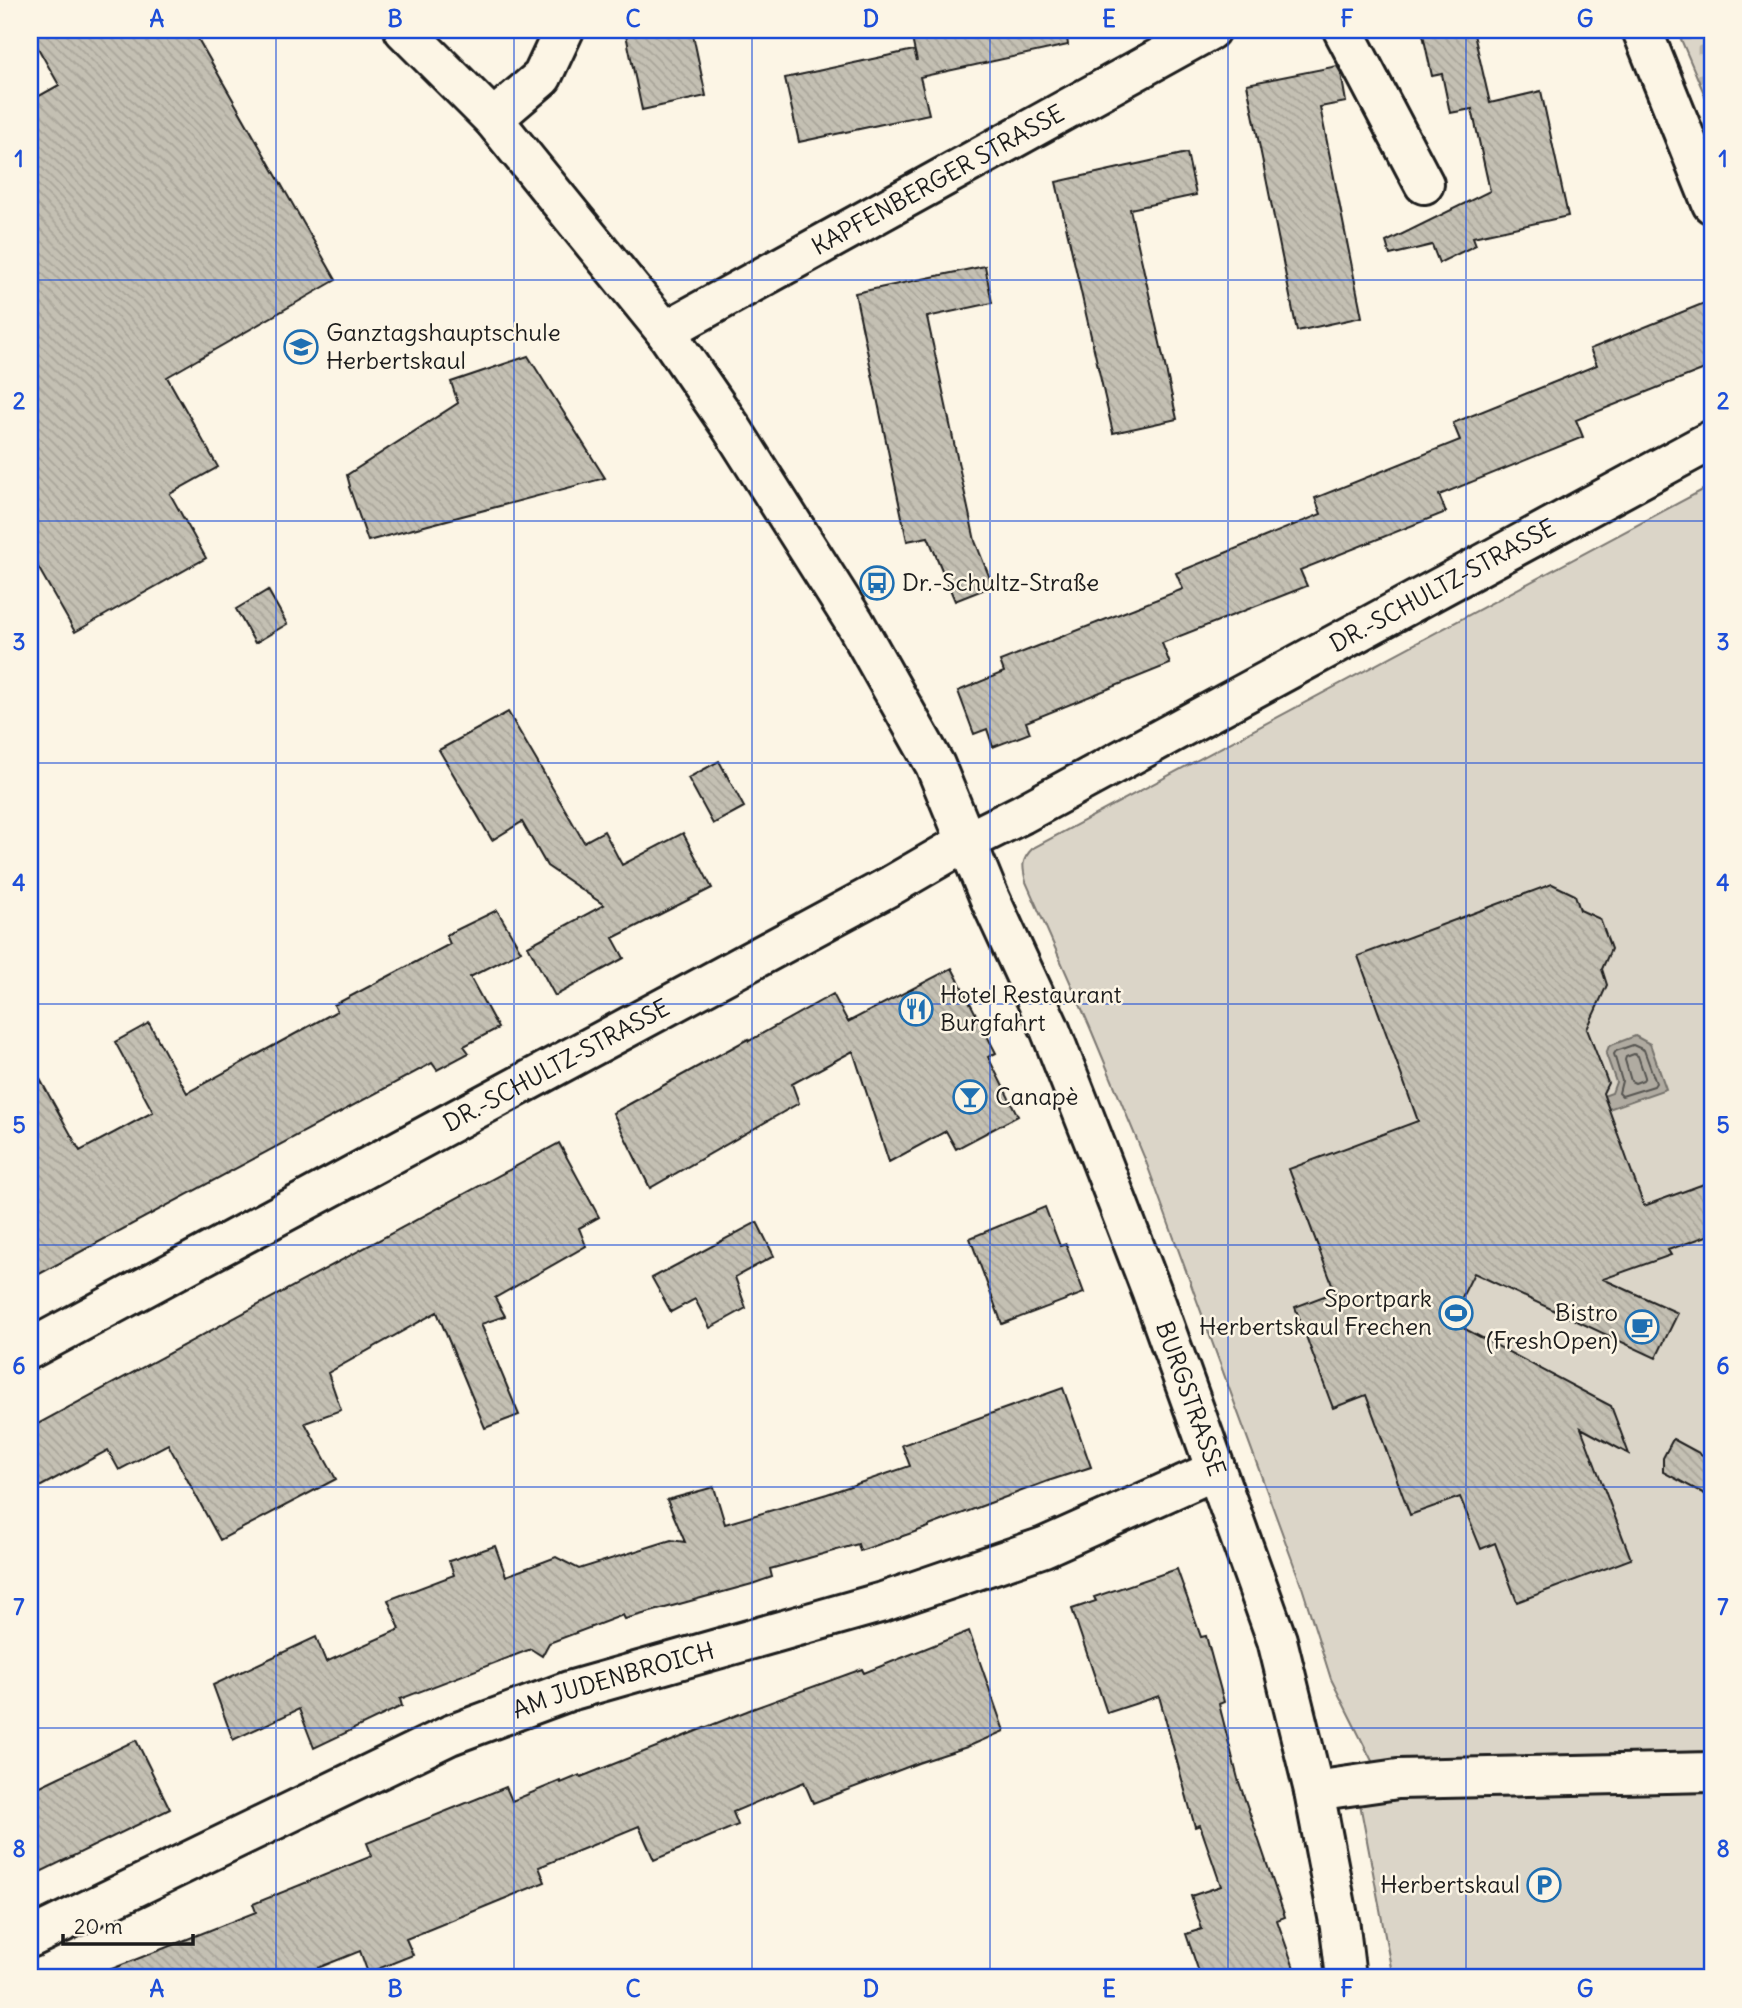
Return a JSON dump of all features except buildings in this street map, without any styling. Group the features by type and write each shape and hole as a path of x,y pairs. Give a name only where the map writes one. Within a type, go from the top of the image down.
{"street":[{"path":"404,30 493,119 665,331 731,427 855,623 934,765 966,842"},
{"path":"493,119 542,77 564,30"},
{"name":"KAPFENBERGER STRASSE","path":"665,331 1210,30"},
{"path":"1343,30 1424,184"},
{"path":"1642,30 1712,204"},
{"name":"DR.-SCHULTZ-STRASSE","path":"30,1349 1712,440"},
{"name":"BURGSTRASSE","path":"966,842 1050,1029 1138,1255 1277,1640 1314,1791 1340,1927 1346,1978"},
{"name":"AM JUDENBROICH","path":"30,1938 450,1735 569,1691 883,1602 1044,1547 1216,1470"},
{"path":"1314,1791 1398,1779 1712,1772"}],"green space":[{"path":"1677,30 1712,30 1712,112"},
{"name":"Sportpark Herbertskaul Frechen","path":"1712,485 1712,1978 1393,1978 1358,1793 1372,1761 1331,1679 1302,1587 1145,1159 1026,882 1024,863 1033,848"}],"water":[{"path":"1635,1036 1650,1044 1666,1089 1600,1112 1595,1099 1612,1093 1616,1082 1606,1054 1609,1046"}],"place":[{"name":"Ganztagshauptschule Herbertskaul","path":"301,347"},
{"name":"Dr.-Schultz-Straße","path":"877,583"},
{"name":"Hotel Restaurant Burgfahrt","path":"916,1009"},
{"name":"Canapè","path":"970,1097"},
{"name":"Sportpark Herbertskaul Frechen","path":"1456,1313"},
{"name":"Bistro (FreshOpen)","path":"1642,1327"},
{"name":"Herbertskaul","path":"1544,1885"}]}
